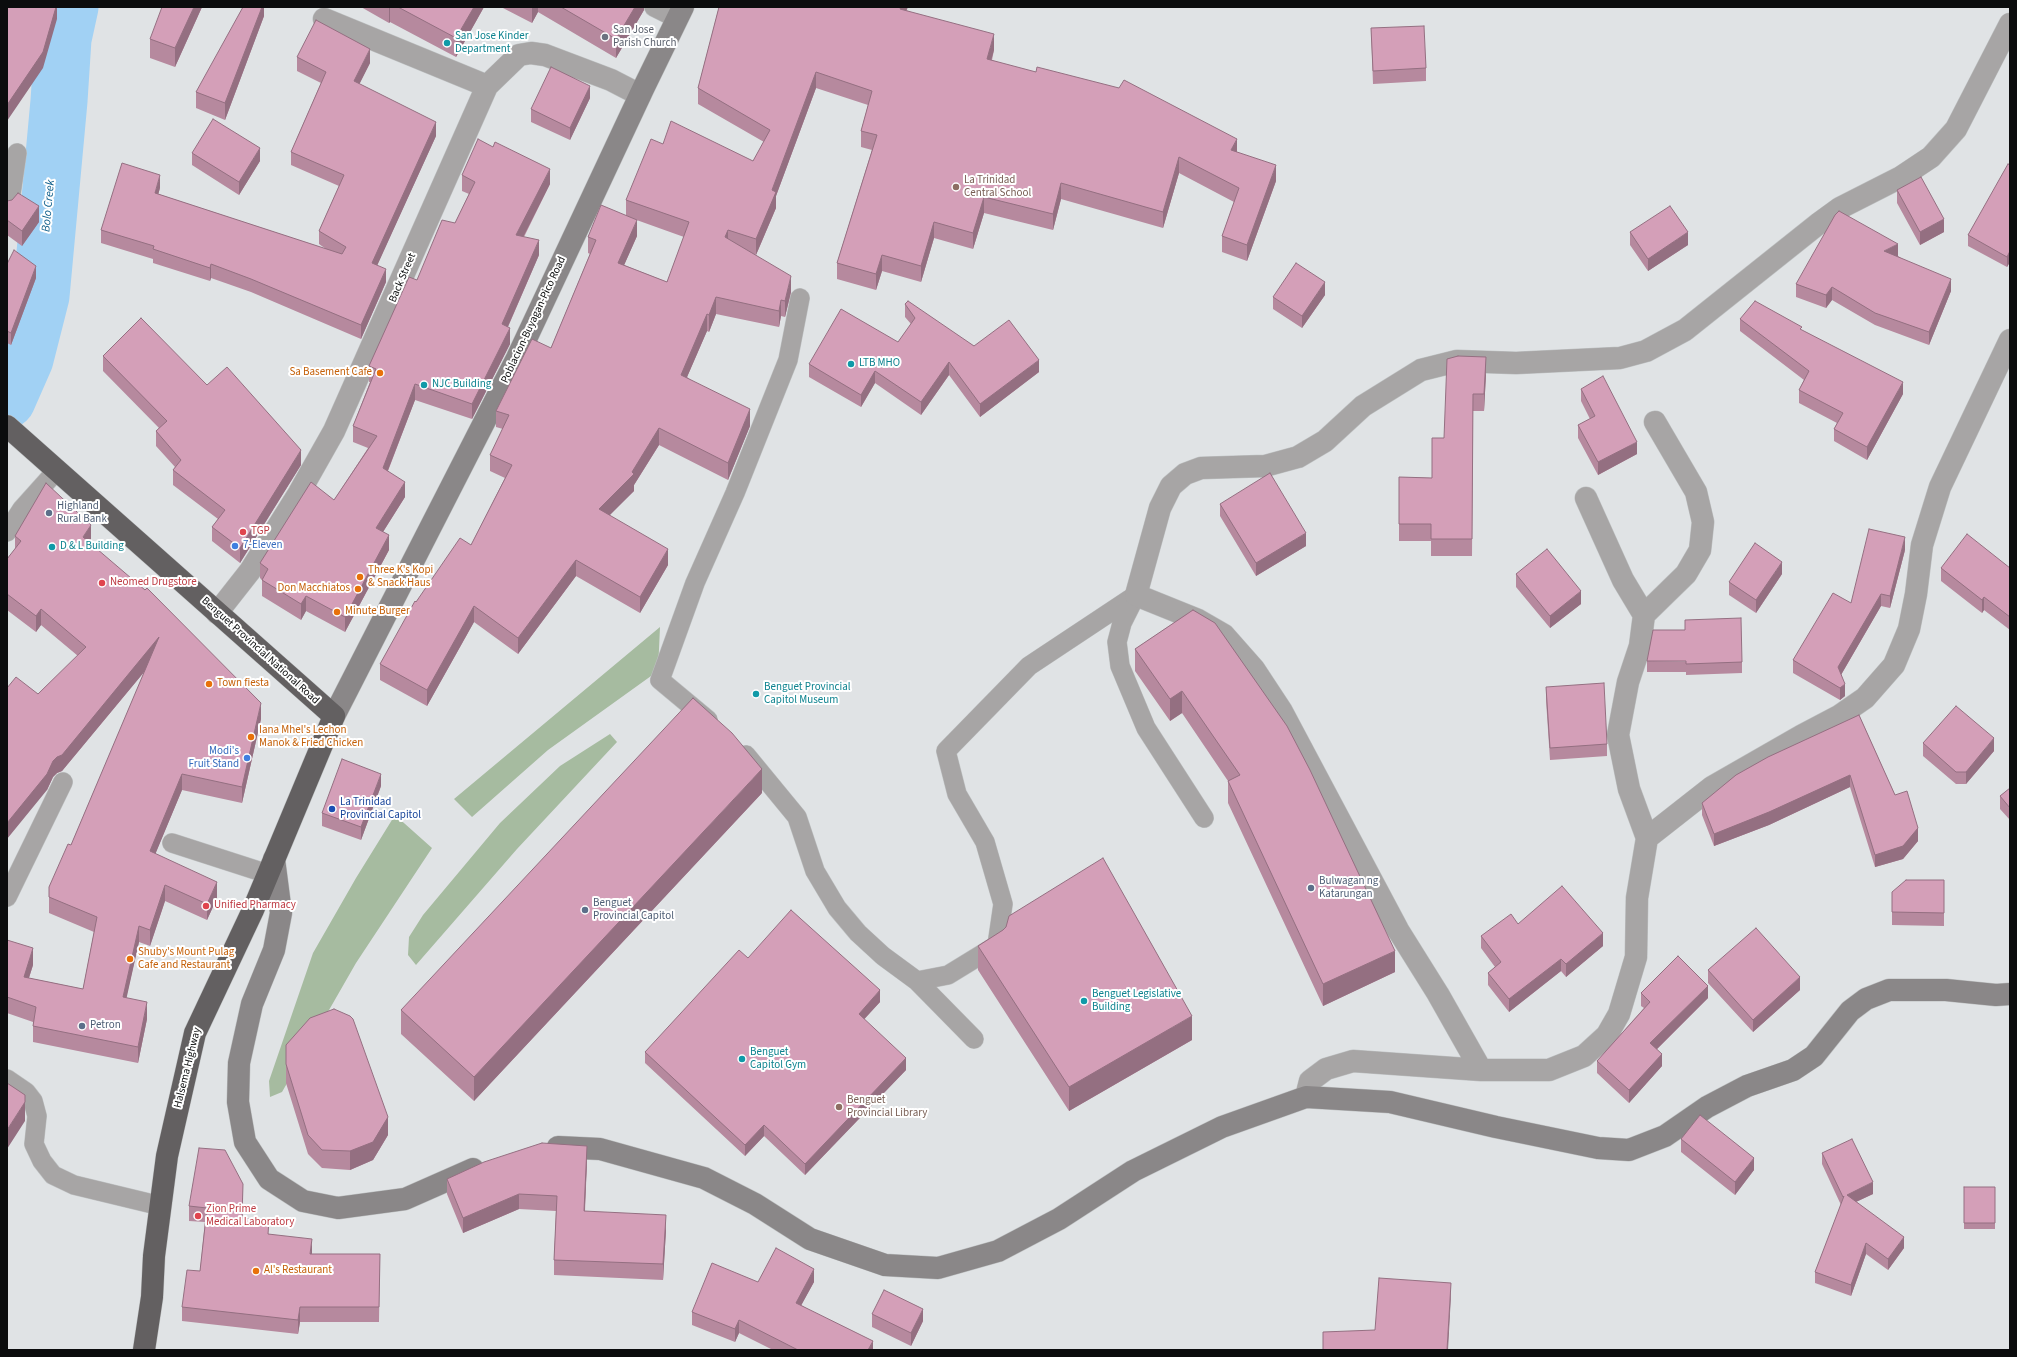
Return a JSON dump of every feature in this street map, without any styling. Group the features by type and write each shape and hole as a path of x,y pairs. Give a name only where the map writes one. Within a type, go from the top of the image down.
{"highway":[{"name":"Benguet Provincial National Road","path":"7,426 334,716"},
{"name":"Halsema Highway","path":"144,1350 152,1297 154,1256 167,1156 195,1034 271,866 334,716"}],"street":[{"name":"Poblacion-Buyagan-Pico Road","path":"334,716 517,358 680,13"},
{"path":"324,19 487,86"},
{"path":"1481,1070 1438,994 1398,930 1281,710 1254,670 1224,635 1198,620 1136,595 1160,508 1171,486 1184,474 1201,468 1265,466 1298,457 1324,441 1363,406 1421,370 1457,361 1516,363 1620,358 1646,352 1685,330 1840,208 1901,177 1931,157 1956,128 2010,24"},
{"name":"Back Street","path":"217,613 250,571 334,432 388,313 487,86 519,55 531,53 545,55 611,80 640,95"},
{"path":"1647,838 1712,787 1839,716 1865,698 1894,665 1909,629 1916,594 1922,545 1940,487 2010,340"},
{"path":"1644,615 1686,574 1700,550 1702,522 1696,492 1655,422"},
{"path":"1306,1096 1310,1081 1326,1069 1353,1061 1481,1070 1549,1070 1584,1056 1607,1035 1619,1014 1636,957 1637,898 1647,838 1630,789 1618,735 1628,682 1640,646 1644,615 1623,580 1586,498"},
{"path":"271,866 281,913 274,950 252,1004 239,1063 238,1102 245,1142 269,1179 303,1201 338,1208 405,1199 495,1161"},
{"path":"540,1146 600,1149 704,1178 749,1200 810,1239 885,1264 938,1268 998,1252 1059,1219 1133,1171 1222,1127 1306,1096 1390,1102 1496,1128 1598,1148 1629,1150 1665,1136 1707,1107 1747,1086 1793,1070 1814,1056 1850,1011 1866,999 1889,990 1946,990 1996,995 2010,994"}],"lane":[{"path":"654,7 680,13"},
{"path":"7,206 10,201 17,153"},
{"path":"800,298 788,360 735,493 695,583 660,680 680,695 729,739 797,817 815,871 837,908 858,933 878,951 917,981 974,1039"},
{"path":"7,532 22,509 54,467"},
{"path":"1136,595 1122,623 1117,642 1120,666 1146,728 1204,818"},
{"path":"917,981 948,976 997,945 1003,904 985,842 957,794 946,751 1029,666 1136,595"},
{"path":"7,898 63,782"},
{"path":"172,843 271,866"},
{"path":"7,1078 26,1092 33,1101 37,1116 34,1144 42,1161 53,1175 74,1185 161,1206"}],"green space":[{"path":"660,627 658,671 548,750 472,817 454,799"},
{"path":"610,734 617,742 517,849 416,965 408,955 409,937 423,915 500,823 560,766"},
{"path":"395,815 432,848 356,963 282,1092 270,1097 269,1081 313,953 356,878"}],"building":[{"path":"7,7 56,7 43,52 7,105"},
{"path":"162,7 194,7 175,48 150,39"},
{"path":"243,7 262,7 225,103 196,92"},
{"path":"398,7 474,7 456,38"},
{"path":"561,7 635,7 616,39"},
{"path":"719,7 901,7 900,9 994,34 987,59 1036,72 1037,67 1119,88 1124,80 1237,139 1231,150 1276,165 1247,245 1222,236 1239,188 1179,157 1163,212 1061,183 1053,214 984,197 973,233 934,222 921,266 882,255 876,274 837,263 877,135 861,131 872,91 816,72 772,190 776,192 756,239 728,230 725,237 791,276 785,301 781,300 779,311 716,297 709,315 707,314 681,375 750,409 728,463 659,428 632,472 634,474 599,509 668,549 640,597 576,560 518,638 474,606 427,690 380,664 415,601 416,602 460,538 471,545 512,465 490,455 509,415 496,411 532,339 551,348 596,240 588,237 601,205 637,220 618,263 667,282 689,222 626,200 651,139 663,144 671,121 753,161 770,130 698,88"},
{"path":"316,20 370,49 354,81 436,122 372,263 386,269 361,325 211,264 210,268 153,249 154,246 101,230 122,163 160,175 155,193 342,254 346,247 319,231 344,175 291,152 326,72 297,57"},
{"path":"1424,26 1426,68 1373,71 1371,28"},
{"path":"551,67 590,86 570,128 531,109"},
{"path":"213,119 260,148 239,182 192,153"},
{"path":"478,139 493,147 495,142 550,169 516,235 539,240 502,324 510,328 472,404 415,384 383,468 405,482 376,528 389,535 345,617 306,596 301,604 262,580 268,569 260,563 311,482 334,500 377,436 353,426 376,369 369,366 409,277 417,280 442,220 455,223 475,182 462,175"},
{"path":"2008,164 2010,165 2010,251 2007,257 1968,235"},
{"path":"1921,177 1944,219 1920,232 1897,190"},
{"path":"18,193 39,206 22,231 7,220 7,201 12,200"},
{"path":"1670,206 1688,232 1648,259 1630,232"},
{"path":"1839,211 1898,244 1884,251 1951,279 1929,332 1875,313 1832,287 1826,295 1796,284 1835,215"},
{"path":"14,250 36,266 11,333 7,331 7,264"},
{"path":"1296,263 1325,282 1302,316 1273,297"},
{"path":"908,301 974,346 1009,320 1039,360 980,404 949,362 921,402 875,371 861,395 809,364 841,309 898,342 915,318 905,304"},
{"path":"1755,301 1802,327 1800,329 1903,382 1867,447 1834,429 1843,413 1799,390 1809,371 1740,319"},
{"path":"141,318 207,385 227,367 301,450 240,548 212,527 225,510 173,470 181,460 156,431 167,421 103,356"},
{"path":"1458,356 1486,357 1484,394 1473,394 1472,539 1431,539 1431,524 1399,524 1399,477 1432,478 1432,438 1444,438 1447,359"},
{"path":"1603,376 1637,442 1598,462 1578,425 1595,416 1581,389"},
{"path":"1270,473 1306,533 1256,563 1220,504"},
{"path":"46,483 91,525 83,537 145,590 147,588 261,703 242,787 182,774 150,851 217,882 207,904 165,885 150,930 139,926 123,997 147,1002 138,1047 33,1026 36,1007 7,997 7,940 33,948 24,977 83,989 97,917 49,897 49,887 68,844 71,845 159,637 62,755 53,761 47,774 7,823 7,688 16,677 38,694 86,647 41,609 36,616 7,594 7,559 21,541 15,536"},
{"path":"1869,529 1905,537 1890,596 1881,594 1838,667 1845,684 1840,688 1793,660 1833,593 1851,603"},
{"path":"1967,534 2010,568 2010,617 1984,597 1982,600 1941,568"},
{"path":"1755,543 1782,562 1756,600 1729,582"},
{"path":"1547,549 1581,591 1550,616 1516,574"},
{"path":"1193,610 1215,623 1287,726 1310,770 1395,951 1323,984 1228,781 1240,775 1182,691 1170,699 1135,649"},
{"path":"1741,618 1742,662 1686,664 1686,661 1647,661 1653,630 1685,630 1685,620"},
{"path":"1604,683 1607,744 1550,748 1546,687"},
{"name":"Benguet Provincial Capitol","path":"693,698 732,733 762,769 474,1077 401,1010"},
{"path":"1956,706 1994,738 1966,772 1956,772 1923,743"},
{"path":"1859,715 1895,795 1907,791 1918,828 1903,846 1875,855 1850,775 1769,812 1714,834 1702,803 1736,775 1768,757"},
{"path":"342,759 381,774 361,827 322,813"},
{"path":"2010,788 2010,808 2000,796"},
{"name":"Benguet Legislative Building","path":"1103,858 1192,1016 1069,1087 978,946 1003,930 1006,927 1009,916"},
{"path":"1906,880 1944,880 1944,913 1892,912 1892,892"},
{"path":"1562,886 1603,933 1566,964 1561,959 1509,999 1488,973 1501,962 1481,936 1511,914 1518,924"},
{"path":"791,910 880,990 859,1014 906,1058 805,1164 764,1125 745,1145 645,1052 739,950 748,958"},
{"path":"1756,928 1800,977 1753,1020 1708,970"},
{"path":"1678,956 1708,986 1650,1043 1662,1054 1629,1090 1597,1061 1650,1002 1641,993"},
{"path":"334,1009 350,1016 353,1019 388,1117 373,1142 350,1151 322,1150 308,1135 286,1064 286,1045 310,1018"},
{"path":"7,1083 25,1095 25,1102 7,1130"},
{"path":"1700,1115 1754,1158 1735,1182 1681,1139"},
{"path":"1852,1139 1873,1182 1847,1195 1904,1237 1888,1259 1866,1243 1851,1285 1815,1272 1844,1196 1843,1197 1822,1153"},
{"path":"542,1143 587,1146 584,1211 666,1215 663,1264 554,1260 557,1196 519,1194 463,1218 447,1179 484,1162"},
{"path":"199,1148 225,1150 243,1184 242,1218 269,1221 268,1234 312,1239 310,1254 380,1254 379,1307 300,1307 298,1320 182,1307 187,1270 200,1271 207,1208 189,1206"},
{"path":"1964,1187 1995,1187 1995,1223 1964,1223"},
{"path":"776,1248 814,1269 796,1303 873,1341 868,1350 798,1350 739,1320 735,1329 692,1312 712,1263 758,1282"},
{"path":"1379,1278 1451,1283 1447,1350 1323,1350 1323,1332 1375,1330"},
{"path":"884,1290 923,1309 911,1333 872,1314"}],"waterway":[{"name":"Bolo Creek","path":"7,400 25,359 41,296 59,101 63,39 70,7"}],"place":[{"name":"San Jose Parish Church","path":"605,37"},
{"name":"San Jose Kinder Department","path":"447,43"},
{"name":"La Trinidad Central School","path":"956,187"},
{"name":"LTB MHO","path":"851,364"},
{"name":"Sa Basement Cafe","path":"380,373"},
{"name":"NJC Building","path":"424,385"},
{"name":"Highland Rural Bank","path":"49,513"},
{"name":"TGP","path":"243,532"},
{"name":"7-Eleven","path":"235,546"},
{"name":"D & L Building","path":"52,547"},
{"name":"Three K's Kopi & Snack Haus","path":"360,577"},
{"name":"Neomed Drugstore","path":"102,583"},
{"name":"Don Macchiatos","path":"358,589"},
{"name":"Minute Burger","path":"337,612"},
{"name":"Town fiesta","path":"209,684"},
{"name":"Benguet Provincial Capitol Museum","path":"756,694"},
{"name":"Iana Mhel's Lechon Manok & Fried Chicken","path":"251,737"},
{"name":"Modi's Fruit Stand","path":"247,758"},
{"name":"La Trinidad Provincial Capitol","path":"332,809"},
{"name":"Bulwagan ng Katarungan","path":"1311,888"},
{"name":"Unified Pharmacy","path":"206,906"},
{"name":"Benguet Provincial Capitol","path":"585,910"},
{"name":"Shuby's Mount Pulag Cafe and Restaurant","path":"130,959"},
{"name":"Benguet Legislative Building","path":"1084,1001"},
{"name":"Petron","path":"82,1026"},
{"name":"Benguet Capitol Gym","path":"742,1059"},
{"name":"Benguet Provincial Library","path":"839,1107"},
{"name":"Zion Prime Medical Laboratory","path":"198,1216"},
{"name":"Al's Restaurant","path":"256,1271"}]}
